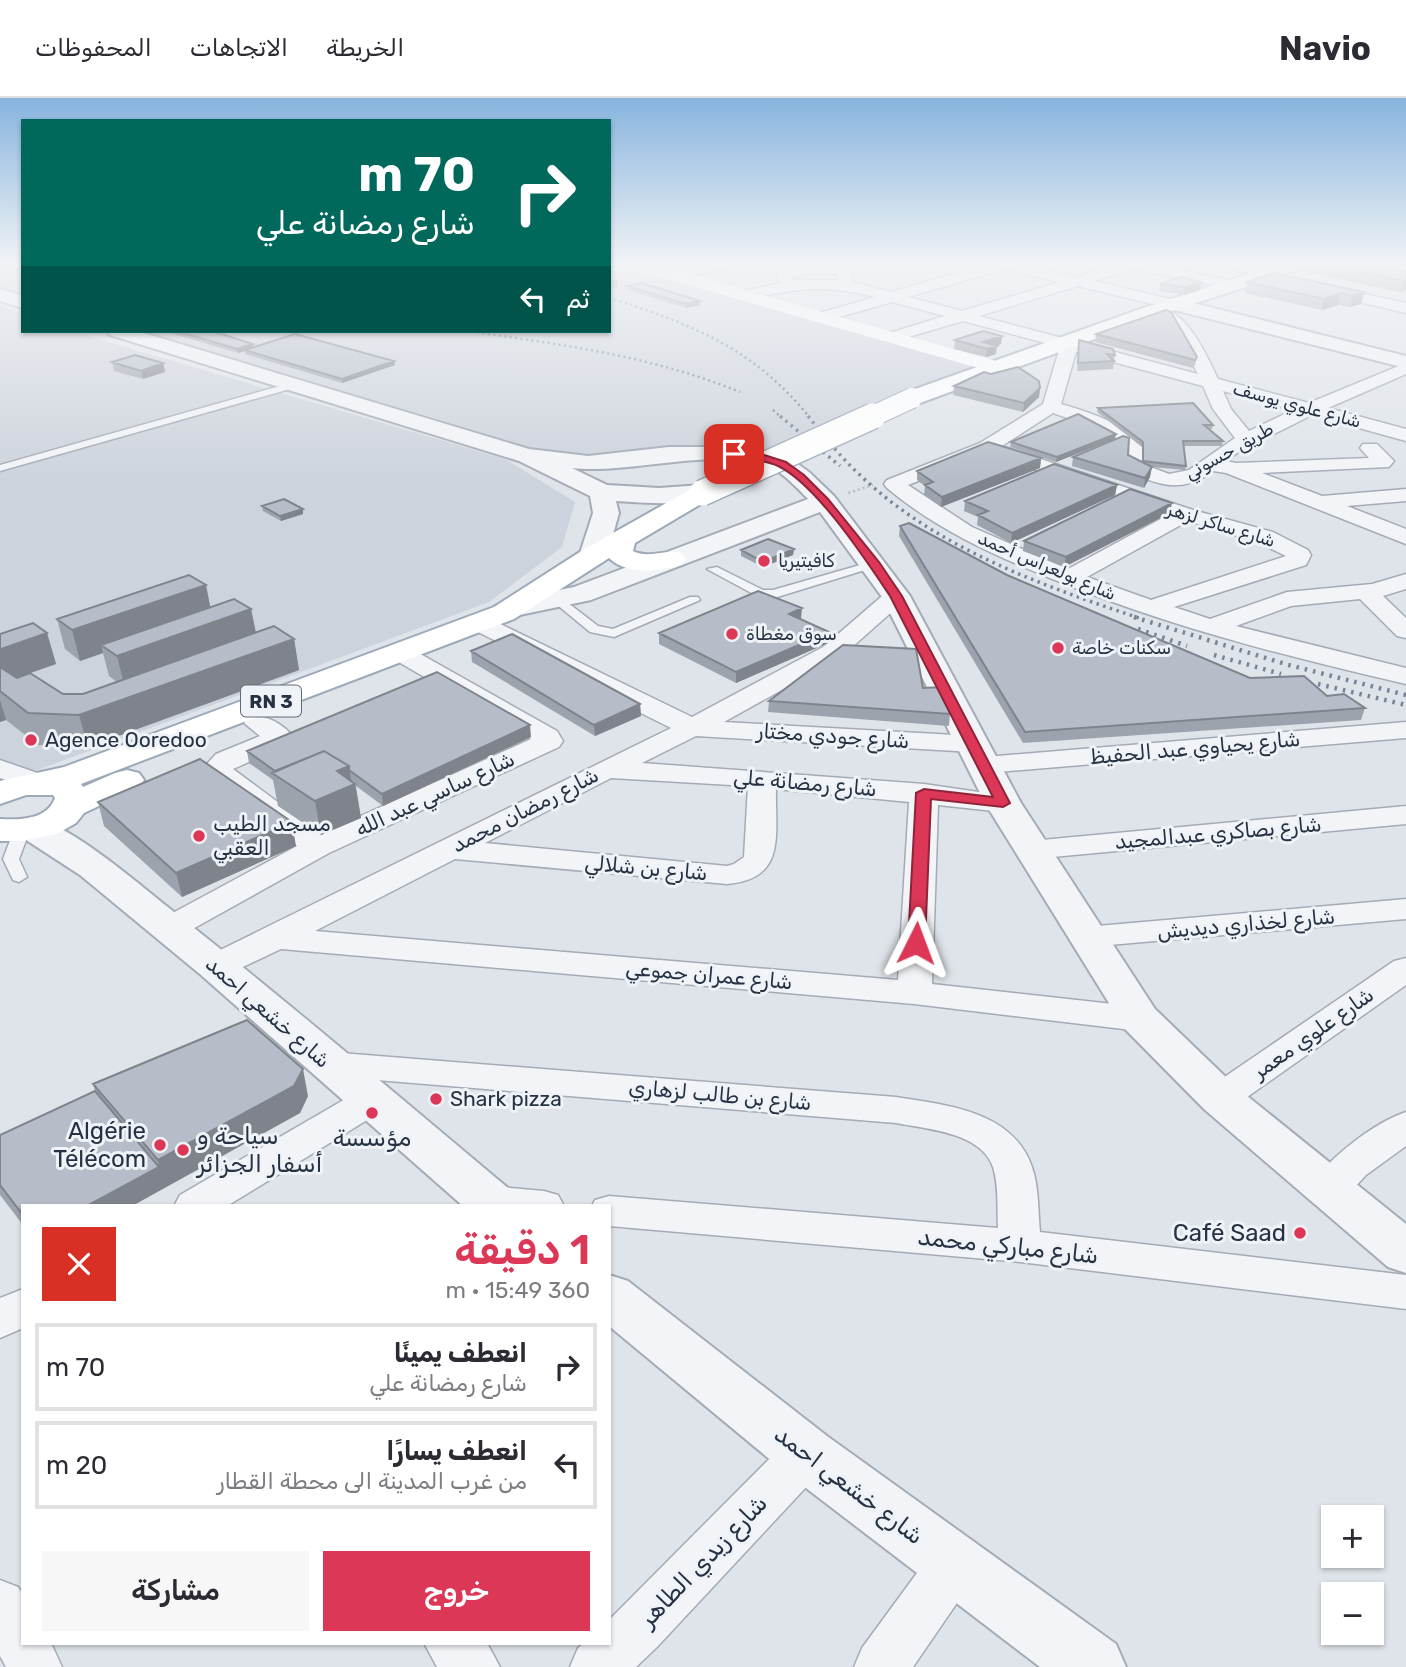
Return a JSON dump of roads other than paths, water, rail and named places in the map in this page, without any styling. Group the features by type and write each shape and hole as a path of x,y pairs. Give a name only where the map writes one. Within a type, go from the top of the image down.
{"main road":[{"name":"RN 3","path":"55,796 280,729 415,668 593,556 702,493 912,398 1086,336"},
{"path":"892,337 996,367"},
{"path":"622,539 619,553 628,560 643,562 671,559"},
{"name":"RN 3","path":"55,796 76,774 415,668"},
{"path":"0,793 55,796 56,820 13,841"}],"street":[{"path":"134,336 527,456 572,463 613,462 669,454 704,453 761,457 782,464 825,501 896,596 911,655 979,755 1031,850 1140,1019 1220,1098 1406,1253"},
{"name":"شارع علوي يوسف","path":"1042,336 1406,435"},
{"path":"1186,336 1241,443 1406,447"},
{"path":"1302,336 1406,362"},
{"path":"987,447 1051,407 1068,343"},
{"name":"طريق حسوني","path":"1125,494 1153,492 1167,481 1196,474 1241,443 1406,368"},
{"path":"1051,407 1091,420 1125,440 1136,449 1138,468 1167,481"},
{"path":"1101,450 1125,440"},
{"name":"شارع ساكر لزهر","path":"987,447 1186,514 1265,537 1300,555 1298,560 1198,590 1150,608"},
{"name":"شارع بولعراس أحمد","path":"987,447 894,484 938,516 1007,552 1068,578 1150,608 1259,642 1406,676"},
{"path":"1231,468 1382,463 1384,461 1370,448"},
{"path":"527,456 594,488 659,496 702,493"},
{"path":"1027,479 1077,459"},
{"path":"593,556 606,513 594,488 598,469 613,462"},
{"path":"1209,464 1231,468 1406,537"},
{"path":"1101,506 1125,494"},
{"path":"1316,503 1406,495"},
{"path":"493,618 631,576 825,501"},
{"path":"938,516 964,505"},
{"path":"1068,578 1186,514"},
{"path":"1007,552 1030,541"},
{"path":"1210,627 1287,599 1375,591 1406,580"},
{"path":"1375,591 1371,595 1372,599 1406,631"},
{"name":"شارع رمضان محمد","path":"216,966 692,728 832,652 896,596"},
{"path":"493,618 692,728"},
{"path":"832,652 870,653"},
{"name":"شارع ساسي عبد الله","path":"168,929 318,847 549,741 547,737 415,668"},
{"path":"1362,710 1406,723"},
{"name":"شارع جودي مختار","path":"692,728 979,755"},
{"path":"280,729 226,760 219,766 219,772 318,847"},
{"name":"شارع يحياوي عبد الحفيظ","path":"979,755 1406,730"},
{"path":"0,768 55,796 93,867"},
{"name":"شارع رمضانة علي","path":"606,769 765,779 1003,803"},
{"name":"شارع بن شلالي","path":"449,849 727,875 742,874 754,866 759,858 762,787 765,779"},
{"path":"914,993 924,793"},
{"name":"شارع بصاكري عبدالمجيد","path":"1031,850 1406,815"},
{"name":"شارع خشعي احمد","path":"13,841 93,867 216,966 493,1203"},
{"name":"شارع لخذاري ديديش","path":"1086,937 1406,909"},
{"name":"شارع عمران جموعي","path":"276,938 914,993 1140,1019"},
{"name":"شارع علوي معمر","path":"1220,1098 1406,969"},
{"name":"شارع بن طالب لزهاري","path":"328,1064 896,1110 954,1121 983,1132 1000,1145 1012,1165 1020,1246"},
{"path":"197,1204 372,1100"},
{"path":"1329,1189 1352,1166 1406,1126"},
{"name":"شارع مباركي محمد","path":"611,1211 1020,1246 1406,1292"},
{"name":"شارع خشعي احمد","path":"611,1298 806,1454 1093,1667"},
{"path":"0,1320 21,1307"},
{"name":"شارع زيدي الطاهر","path":"597,1667 638,1629 806,1454"},
{"path":"881,1667 954,1564"},
{"path":"0,1605 21,1642"},
{"path":"23,1645 35,1667"},
{"path":"452,1645 473,1667"}],"lane":[{"path":"0,468 294,385"},
{"path":"713,569 761,594 774,594 874,564"},
{"path":"559,600 594,629 614,634 694,600"},
{"path":"13,841 19,877"}],"railway":[{"path":"500,336 639,360 740,392"},
{"path":"708,336 744,356 767,374 810,418"},
{"path":"773,410 782,418"},
{"path":"780,416 840,466"},
{"path":"808,416 854,469 891,502 923,524 957,544 1028,578 1139,618"},
{"path":"1134,617 1285,664 1406,695"},
{"path":"1138,629 1187,646"},
{"path":"1214,655 1281,674"},
{"path":"1318,684 1406,705"}],"place":[{"name":"كافيتيريا","path":"764,561"},
{"name":"سوق مغطاة","path":"732,634"},
{"name":"سكنات خاصة","path":"1058,648"},
{"name":"Agence Ooredoo","path":"31,740"},
{"name":"مسجد الطيب العقبي","path":"199,836"},
{"name":"Shark pizza","path":"436,1099"},
{"name":"مؤسسة","path":"372,1113"},
{"name":"Algérie Télécom","path":"160,1145"},
{"name":"سياحة و أسفار الجزائر","path":"183,1150"},
{"name":"Café Saad","path":"1300,1233"}]}
